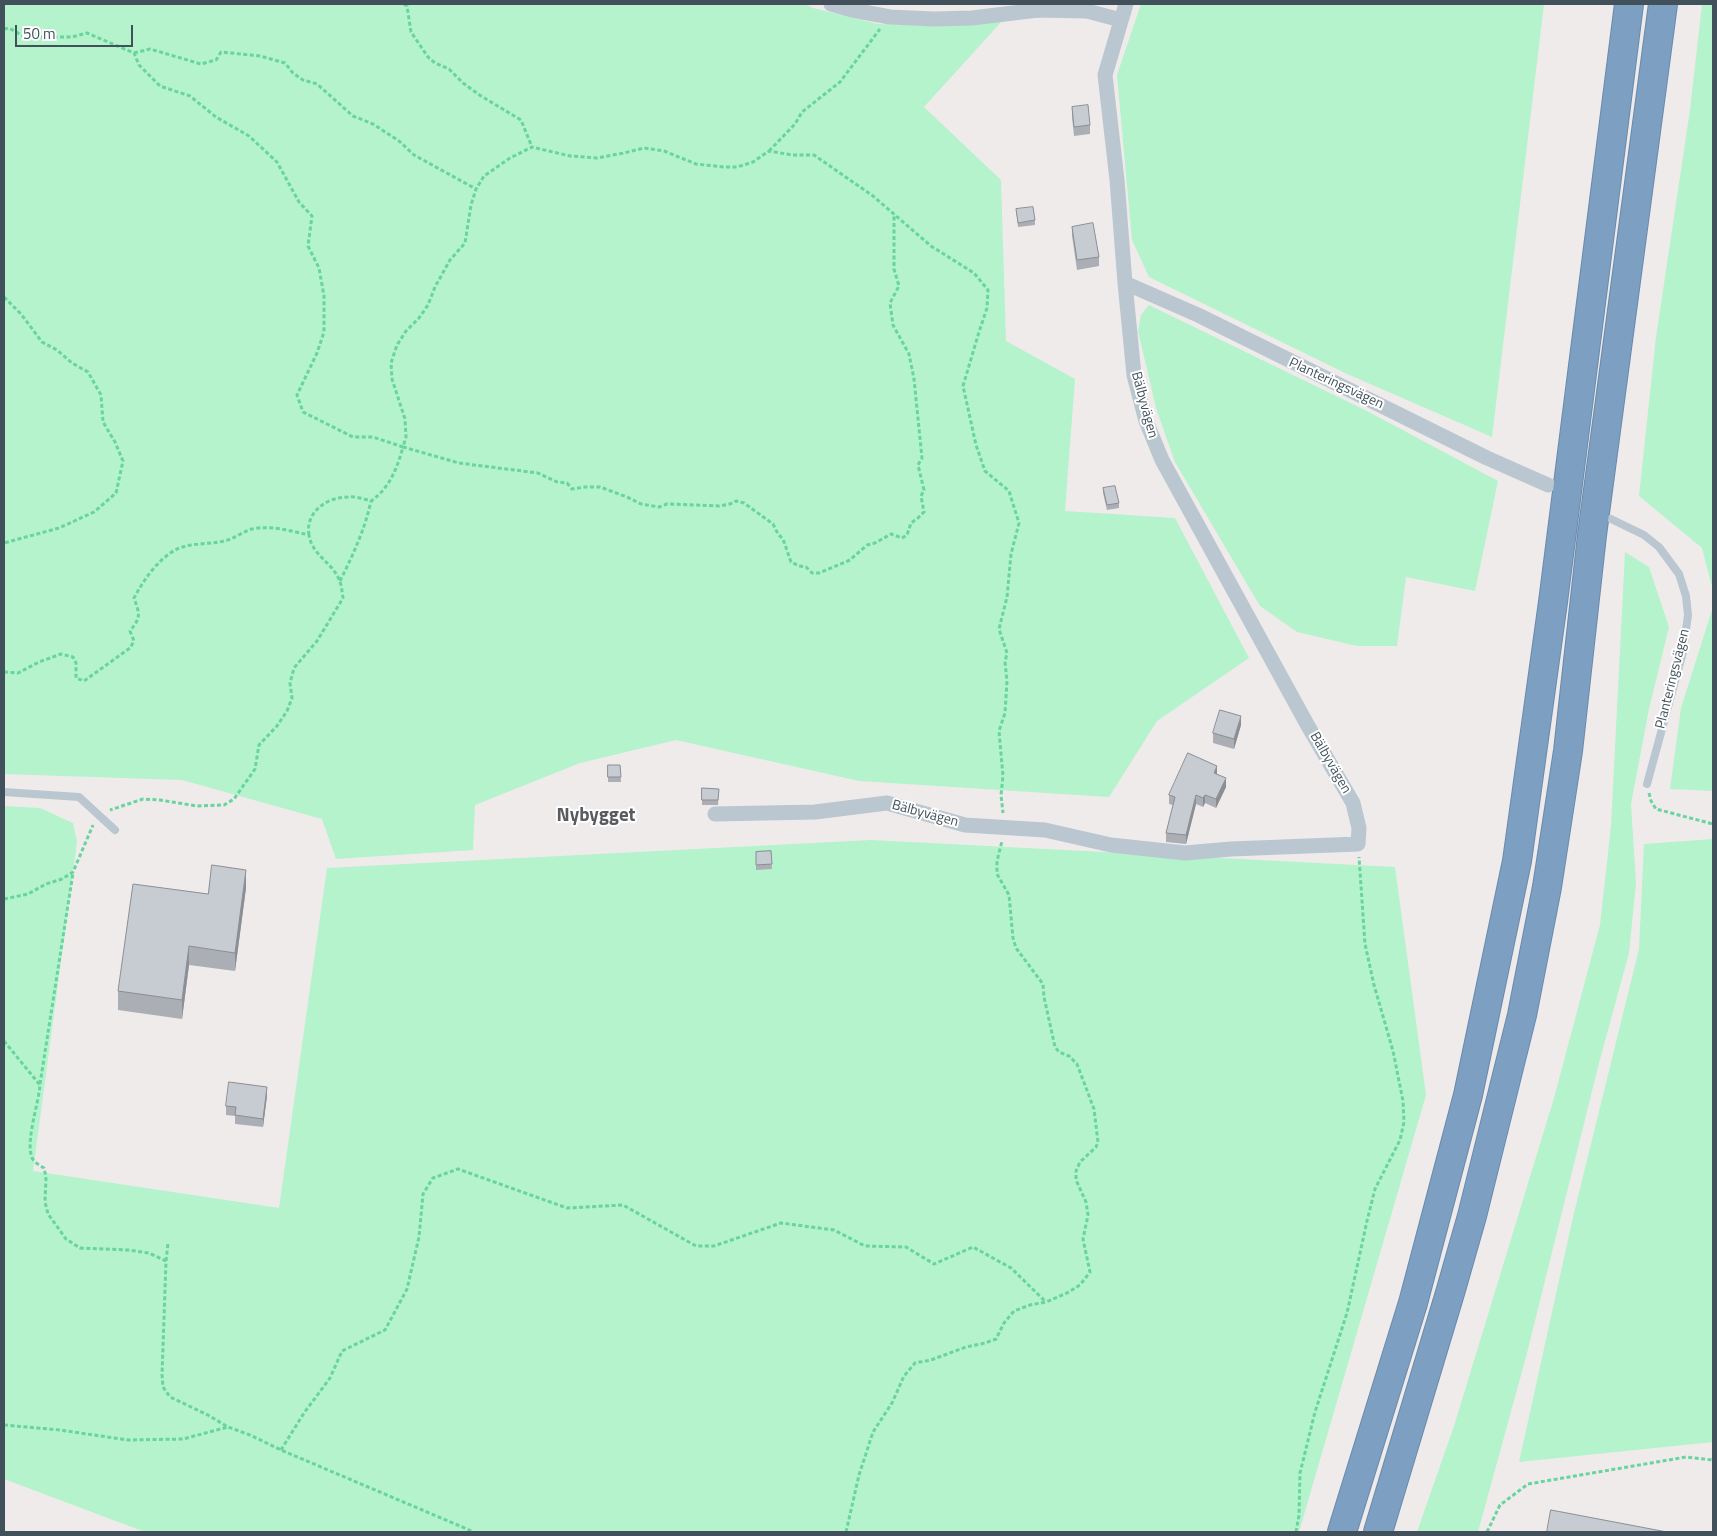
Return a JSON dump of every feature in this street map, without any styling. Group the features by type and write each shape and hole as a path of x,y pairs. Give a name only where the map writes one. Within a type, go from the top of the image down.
{"highway":[{"path":"1342,1532 1413,1303 1460,1123 1517,861 1554,602 1629,4"},
{"path":"1378,1532 1472,1216 1522,1015 1547,887 1568,751 1592,535 1663,4"}],"street":[{"path":"831,4 890,17 944,19 972,18 1038,10 1087,10 1121,20 1126,4"},
{"name":"Bälbyvägen","path":"715,814 815,812 886,803 965,825 1045,830 1111,845 1185,853 1231,849 1358,844 1359,828 1353,803 1308,726 1155,446 1146,421 1134,375 1117,180 1105,75 1121,20"},
{"name":"Planteringsvägen","path":"1125,283 1198,316 1487,458 1548,485"}],"lane":[{"name":"Planteringsvägen","path":"1611,519 1644,535 1660,547 1679,574 1686,596 1688,615 1683,652 1647,784"},
{"path":"4,792 79,798 115,830"}],"path":[{"path":"404,4 407,6 411,32 428,57 435,63 449,69 463,83 481,96 521,120 532,147"},
{"path":"340,581 355,551 367,520 371,501 388,486 406,437 405,419 392,379 391,363 397,345 428,305 435,287 450,260 465,242 471,204 476,189 484,176 510,158 532,147 570,156 597,158 624,154 644,148 664,152 696,164 724,168 737,167 753,162 770,151 783,138 802,112 840,82 890,17"},
{"path":"4,29 10,28 25,37 72,37 87,33 134,53 150,49 201,64 216,60 221,52 260,56 285,63 293,74 303,80 317,84 353,116 373,124 399,141 414,155 476,189"},
{"path":"134,53 139,65 160,86 190,96 216,117 249,136 277,162 300,202 312,216 308,246 319,268 324,296 324,332 317,353 297,395 303,412 353,438 373,437 459,463 538,473 557,482 567,483 572,490 585,487 600,487 641,504 658,507 667,504 719,506 736,501 744,504 773,524 783,539 791,562 806,567 812,573 819,573 850,560 867,545 875,543 891,534 902,538 907,535 911,523 924,512 921,496 924,490 918,464 922,458 914,379 909,354 893,325 890,304 899,286 894,269 894,213"},
{"path":"770,151 814,155 843,174 894,213 931,246 974,273 988,290 987,308 964,386 976,445 985,471 1009,491 1019,523 1011,554 1007,597 999,629 1007,652 1005,662 1007,681 1005,713 999,731 1003,776 1001,795 1005,828 997,861 997,874 1009,895 1013,938 1016,948 1043,984 1055,1047 1059,1052 1069,1056 1077,1064 1094,1108 1098,1142 1096,1147 1080,1162 1076,1171 1076,1180 1086,1202 1088,1215 1083,1239 1090,1272 1080,1285 1046,1302 1030,1304 1014,1311 1004,1323 996,1339 966,1347 931,1360 915,1363 904,1376 892,1403 873,1432 859,1475 846,1532"},
{"path":"4,297 21,314 42,342 58,350 72,363 88,372 101,395 103,422 115,442 123,461 116,493 94,512 60,528 4,543"},
{"path":"166,1262 149,1253 80,1248 66,1239 48,1214 45,1202 46,1177 44,1168 38,1165 31,1157 30,1140 38,1102 73,872 98,815 143,800 160,800 197,806 224,805 234,799 255,769 259,745 277,726 287,711 292,698 290,684 294,668 317,641 343,598 340,581 310,543 307,525 317,508 330,500 348,496 371,501"},
{"path":"4,672 18,673 39,662 61,654 74,657 76,678 84,681 130,648 134,641 130,631 138,620 139,611 134,598 143,580 171,552 186,546 230,540 252,529 276,528 309,535"},
{"path":"1647,784 1651,801 1656,809 1713,824"},
{"path":"1296,1532 1299,1515 1300,1473 1315,1412 1347,1313 1371,1204 1382,1173 1393,1157 1400,1140 1404,1122 1403,1101 1393,1051 1365,944 1358,844"},
{"path":"4,900 28,894 73,872"},
{"path":"4,1041 40,1085"},
{"path":"281,1450 304,1413 330,1378 342,1351 385,1330 407,1289 419,1237 423,1194 433,1178 458,1168 567,1208 623,1204 696,1246 714,1246 781,1223 834,1230 865,1246 906,1247 934,1264 973,1247 1011,1268 1046,1302"},
{"path":"168,1243 162,1387 170,1397 228,1427 250,1434 281,1450 474,1532"},
{"path":"4,1425 60,1430 128,1440 183,1439 228,1427"},
{"path":"1487,1532 1500,1505 1528,1484 1686,1457 1713,1460"}],"green space":[{"path":"4,4 805,4 813,8 878,24 944,26 1003,20 924,107 1001,180 1006,341 1075,379 1065,511 1175,518 1249,658 1157,721 1109,797 859,781 676,740 580,763 475,805 473,850 336,859 322,819 182,780 4,774"},
{"path":"1141,4 1544,4 1492,437 1345,373 1149,277 1132,240 1117,75"},
{"path":"1702,4 1713,4 1713,590 1702,548 1639,496 1656,337 1690,110"},
{"path":"1149,305 1367,411 1498,481 1475,591 1406,577 1397,646 1357,646 1297,632 1260,606 1175,462 1156,408 1138,331 1141,315"},
{"path":"1625,552 1649,567 1669,627 1649,709 1631,804 1636,883 1629,953 1599,1063 1527,1353 1478,1532 1417,1532 1455,1423 1554,1098 1600,925 1611,826"},
{"path":"1713,607 1713,791 1670,789 1681,708"},
{"path":"4,806 40,808 73,823 77,842 33,1171 279,1208 327,868 871,840 1395,867 1426,1095 1299,1532 145,1532 4,1479"},
{"path":"1713,839 1713,1442 1519,1462 1573,1217 1639,949 1644,844"}],"building":[{"path":"1088,105 1090,125 1074,127 1072,107"},
{"path":"1033,207 1035,220 1018,223 1016,209"},
{"path":"1093,223 1099,257 1077,260 1072,227"},
{"path":"1115,486 1119,503 1107,505 1103,488"},
{"path":"1220,710 1241,716 1234,739 1213,733"},
{"path":"1188,753 1217,766 1214,773 1226,778 1216,799 1205,795 1203,798 1196,795 1186,835 1166,833 1175,797 1169,795"},
{"path":"608,765 620,765 621,777 608,777"},
{"path":"702,788 719,789 718,800 702,800"},
{"path":"771,851 772,864 756,865 756,852"},
{"path":"212,865 246,870 235,953 189,946 182,1000 118,991 133,884 208,894"},
{"path":"229,1082 267,1087 263,1119 235,1115 236,1107 226,1106"},
{"path":"1551,1510 1667,1532 1547,1532"}],"district":[{"name":"Nybygget","path":"596,816"}]}
